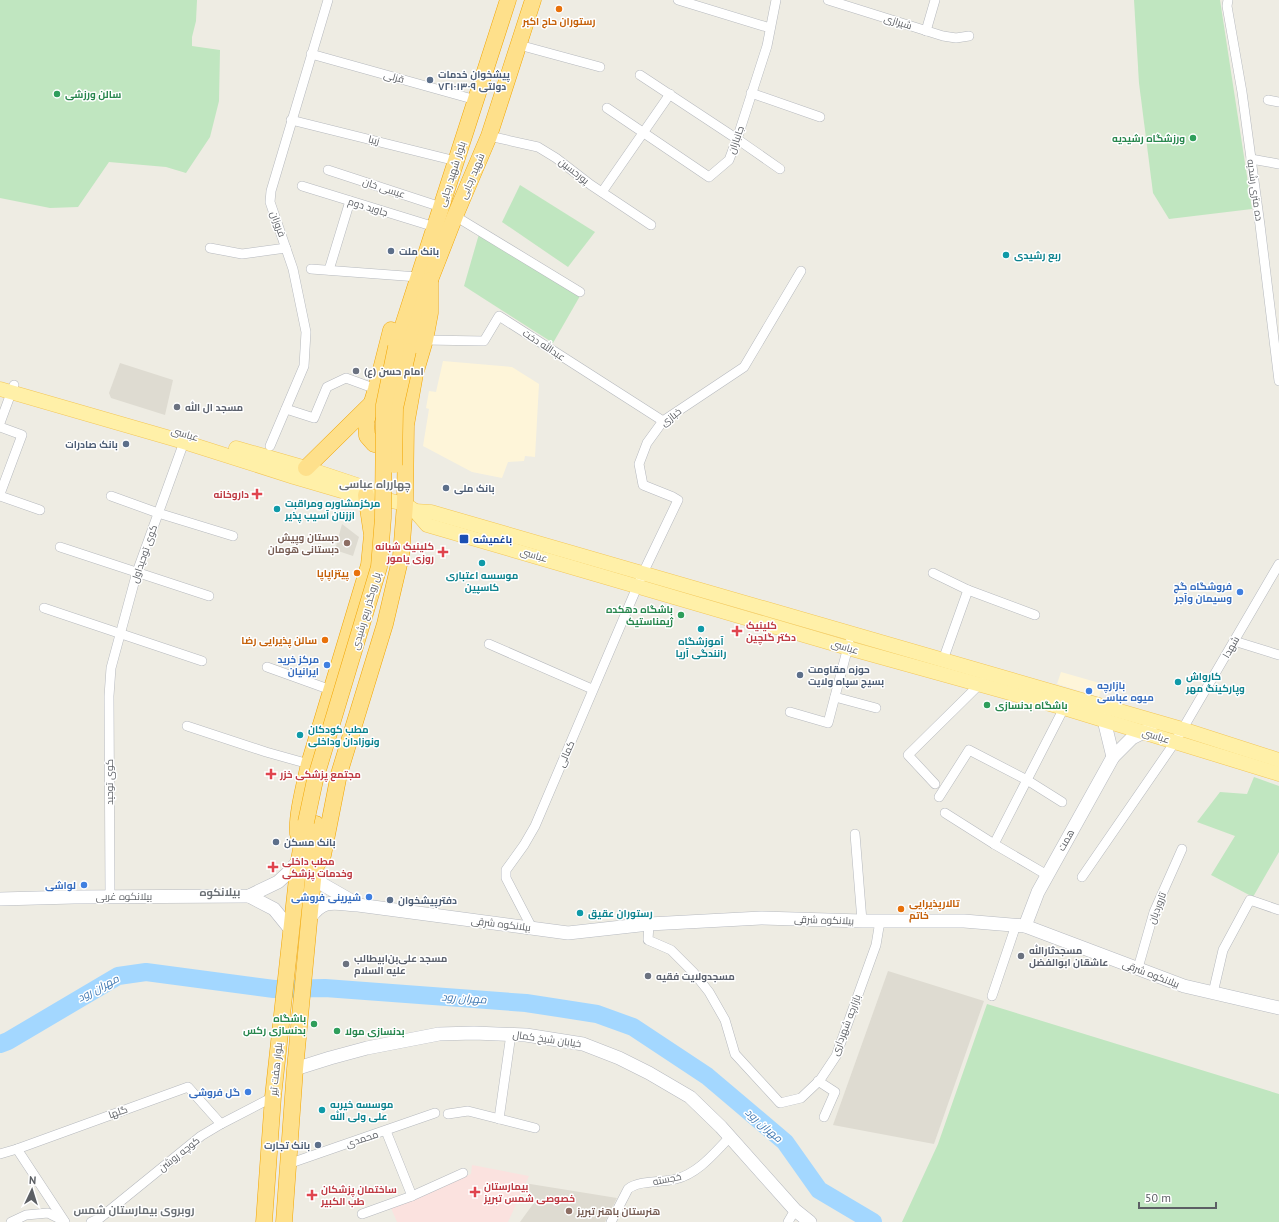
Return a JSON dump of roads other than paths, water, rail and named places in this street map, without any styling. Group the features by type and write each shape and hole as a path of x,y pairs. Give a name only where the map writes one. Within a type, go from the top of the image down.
{"highway":[{"name":"بلوار شهید رجایی","path":"402,349 424,279 435,227 441,207 508,0"},
{"name":"شهید رجایی","path":"424,279 455,216 489,136 533,0"},
{"path":"314,869 323,855 339,774 385,624 401,556 410,508 405,442 406,425 414,374 425,340 430,312 424,279"},
{"path":"405,442 398,446 374,444 367,436 366,422 395,316 407,294 424,279"},
{"name":"پل روگذر ربع رشیدی","path":"311,823 316,780 379,567 383,518 384,405 402,349"},
{"path":"306,468 374,396"},
{"path":"300,856 297,828 302,793 309,764 369,565 372,535 366,495"},
{"path":"342,658 352,651 361,651 369,658 372,667"},
{"name":"بلوار هفت تیر","path":"264,1222 273,1097 291,930 300,856 311,823"},
{"name":"بلوار هفت تیر","path":"284,1222 295,1069 314,869 311,823"}],"main road":[{"name":"عباسى","path":"0,381 8,389 330,488 352,494 366,495 410,508 427,525 852,634 943,660 990,674 1067,702 1105,721 1279,774"},
{"name":"عباسى","path":"8,389 306,468 357,485 366,495"},
{"name":"عباسى","path":"640,579 848,648 979,685 1067,702 1100,706 1182,729 1279,760"}],"street":[{"name":"فروزان","path":"270,446 304,366 306,332 293,269 270,202 271,191 328,0"},
{"path":"678,0 770,28"},
{"name":"جانبازان","path":"607,108 709,177 729,160 737,139 766,46 776,0"},
{"name":"شیرازی","path":"828,0 942,36 956,38 970,36"},
{"path":"926,31 935,0"},
{"name":"ده متری رشدیه","path":"1228,0 1227,6 1242,92 1279,382"},
{"path":"519,45 600,67"},
{"name":"قزلی","path":"311,54 476,100"},
{"path":"640,75 780,169"},
{"path":"751,93 820,117"},
{"path":"602,192 670,94"},
{"path":"1268,100 1279,102"},
{"name":"زیبا","path":"292,120 456,161"},
{"name":"پورحسین","path":"489,136 538,147 651,225"},
{"path":"1251,159 1279,164"},
{"name":"عیسی خان","path":"328,170 441,207"},
{"name":"جاوید دوم","path":"302,186 435,227"},
{"path":"329,270 350,201"},
{"path":"455,216 580,292"},
{"path":"210,248 242,254 286,248"},
{"path":"311,269 424,279"},
{"name":"خبازی","path":"640,579 678,500 673,496 642,485 639,464 647,443 663,421 744,367 801,271"},
{"name":"عبدالله دخت","path":"425,340 484,342 499,316 663,421"},
{"path":"286,409 314,418 327,387 346,378 374,396"},
{"path":"0,423 8,389"},
{"path":"0,427 22,435 0,495 40,510"},
{"name":"کوی توحیداول","path":"111,668 137,572 184,442"},
{"path":"111,496 158,513 233,536"},
{"path":"60,547 209,596"},
{"name":"شهدا","path":"1082,877 1175,742 1279,564"},
{"path":"933,573 968,590 1035,614"},
{"name":"کمالی","path":"532,928 506,878 506,870 524,845 535,826 640,579"},
{"path":"943,660 968,590"},
{"path":"44,608 202,661"},
{"path":"790,712 828,723 852,634"},
{"path":"1234,641 1279,655"},
{"path":"489,644 592,689"},
{"path":"267,667 331,690"},
{"name":"کوی توحید","path":"110,896 109,696 111,668"},
{"path":"935,784 908,755 990,674"},
{"path":"835,697 876,708"},
{"path":"994,844 1067,702"},
{"path":"1100,706 1113,757"},
{"name":"همت","path":"1020,926 1113,757 1132,738 1161,723"},
{"path":"187,726 266,752 309,764"},
{"path":"939,797 969,750 1027,780 1062,802"},
{"path":"945,813 1047,875"},
{"path":"855,834 862,921"},
{"name":"تاروردیان","path":"1138,968 1154,912 1182,849"},
{"name":"بیلانکوه غربی","path":"0,899 110,896 249,896 278,882 289,872 300,856"},
{"name":"بیلانکوه شرقی","path":"314,869 322,884 358,905"},
{"name":"بیلانکوه غربی","path":"249,896 274,909 291,930"},
{"path":"1213,993 1223,950 1250,900 1279,910"},
{"name":"بیلانکوه شرقی","path":"310,918 316,909 327,903 358,905 568,933 649,924 761,918 862,921 964,921 1020,926 1184,986 1279,1008"},
{"name":"بازارچه شهرداری","path":"649,924 648,940 671,950 709,992 725,1020 735,1054 780,1103 801,1098 818,1081 836,1056 876,946 880,921"},
{"path":"992,996 1020,926"},
{"name":"خیابان شیخ کمال","path":"295,1069 367,1048 439,1034 512,1034 583,1044 619,1058 649,1073 690,1097 730,1137 795,1210 810,1222"},
{"path":"499,1119 512,1034"},
{"path":"818,1081 835,1092 824,1117"},
{"name":"گلها","path":"0,1154 188,1086 221,1124"},
{"name":"کوچه روشن","path":"91,1222 100,1218 201,1136 273,1097"},
{"path":"448,1114 468,1111 535,1128"},
{"name":"محمدی","path":"288,1164 435,1113"},
{"path":"386,1131 412,1196"},
{"name":"خجسته","path":"610,1222 628,1189 632,1185 677,1179 688,1175 697,1170 730,1137"},
{"path":"17,1149 65,1222"},
{"path":"362,1214 412,1196 463,1173"},
{"path":"788,1222 795,1210"},
{"path":"11,1222 26,1215 48,1213 65,1222"}],"waterway":[{"name":"مهران رود","path":"0,1044 8,1041 118,976 146,972 274,989 325,988 526,1003 597,1014 633,1027 707,1076 785,1142 819,1190 873,1222"}],"place":[{"name":"رستوران حاج اکبر","path":"559,9"},
{"name":"پیشخوان خدمات دولتی ۷۲۱۰۱۳۰۹","path":"430,80"},
{"name":"سالن ورزشی","path":"57,94"},
{"name":"ورزشگاه رشیدیه","path":"1193,138"},
{"name":"بانک ملت","path":"391,251"},
{"name":"ربع رشیدی","path":"1006,255"},
{"name":"امام حسن (ع)","path":"356,371"},
{"name":"مسجد ال الله","path":"177,407"},
{"name":"بانک صادرات","path":"126,444"},
{"name":"بانک ملی","path":"446,488"},
{"name":"داروخانه","path":"257,494"},
{"name":"مرکزمشاوره ومراقبت اززنان آسیب پذیر","path":"277,509"},
{"name":"باغمیشه","path":"464,539"},
{"name":"دبستان وپیش دبستانی هومان","path":"347,543"},
{"name":"کلینیک شبانه روزی یامور","path":"443,552"},
{"name":"موسسه اعتباری کاسپین","path":"482,563"},
{"name":"پیتزاپاپا","path":"357,573"},
{"name":"فروشگاه گچ وسیمان وآجر","path":"1240,592"},
{"name":"باشگاه دهکده ژیمناستیک","path":"681,615"},
{"name":"آموزشگاه رانندگی آریا","path":"701,629"},
{"name":"کلینیک دکتر گلچین","path":"737,631"},
{"name":"سالن پذیرایی رضا","path":"325,640"},
{"name":"مرکز خرید ایرانیان","path":"327,665"},
{"name":"حوزه مقاومت بسیج سپاه ولایت","path":"800,675"},
{"name":"کارواش وپارکینگ مهر","path":"1178,682"},
{"name":"بازارچه میوه عباسی","path":"1089,691"},
{"name":"باشگاه بدنسازی","path":"987,705"},
{"name":"مطب کودکان ونوزادان وداخلی","path":"300,735"},
{"name":"مجتمع پزشکی خزر","path":"271,774"},
{"name":"بانک مسکن","path":"276,842"},
{"name":"مطب داخلی وخدمات پزشکی","path":"273,867"},
{"name":"لواشی","path":"84,885"},
{"name":"شیرینی فروشی","path":"369,897"},
{"name":"دفترپیشخوان","path":"390,900"},
{"name":"تالارپذیرایی خاتم","path":"901,909"},
{"name":"رستوران عقیق","path":"580,913"},
{"name":"مسجدثارالله عاشقان ابوالفضل","path":"1021,956"},
{"name":"مسجد علی‌بن‌ابیطالب علیه السلام","path":"346,964"},
{"name":"مسجدولایت فقیه","path":"648,976"},
{"name":"باشگاه بدنسازی رکس","path":"314,1024"},
{"name":"بدنسازی مولا","path":"337,1031"},
{"name":"گل فروشی","path":"248,1092"},
{"name":"موسسه خیریه علی ولی الله","path":"322,1110"},
{"name":"بانک تجارت","path":"318,1145"},
{"name":"بیمارستان خصوصی شمس تبریز","path":"475,1192"},
{"name":"ساختمان پزشکان طب الکبیر","path":"312,1195"},
{"name":"هنرستان باهنر تبریز","path":"569,1211"}],"district":[{"name":"چهارراه عباسی","path":"375,484"},
{"name":"بیلانکوه","path":"220,892"},
{"name":"روبروی بیمارستان شمس","path":"134,1210"}]}
